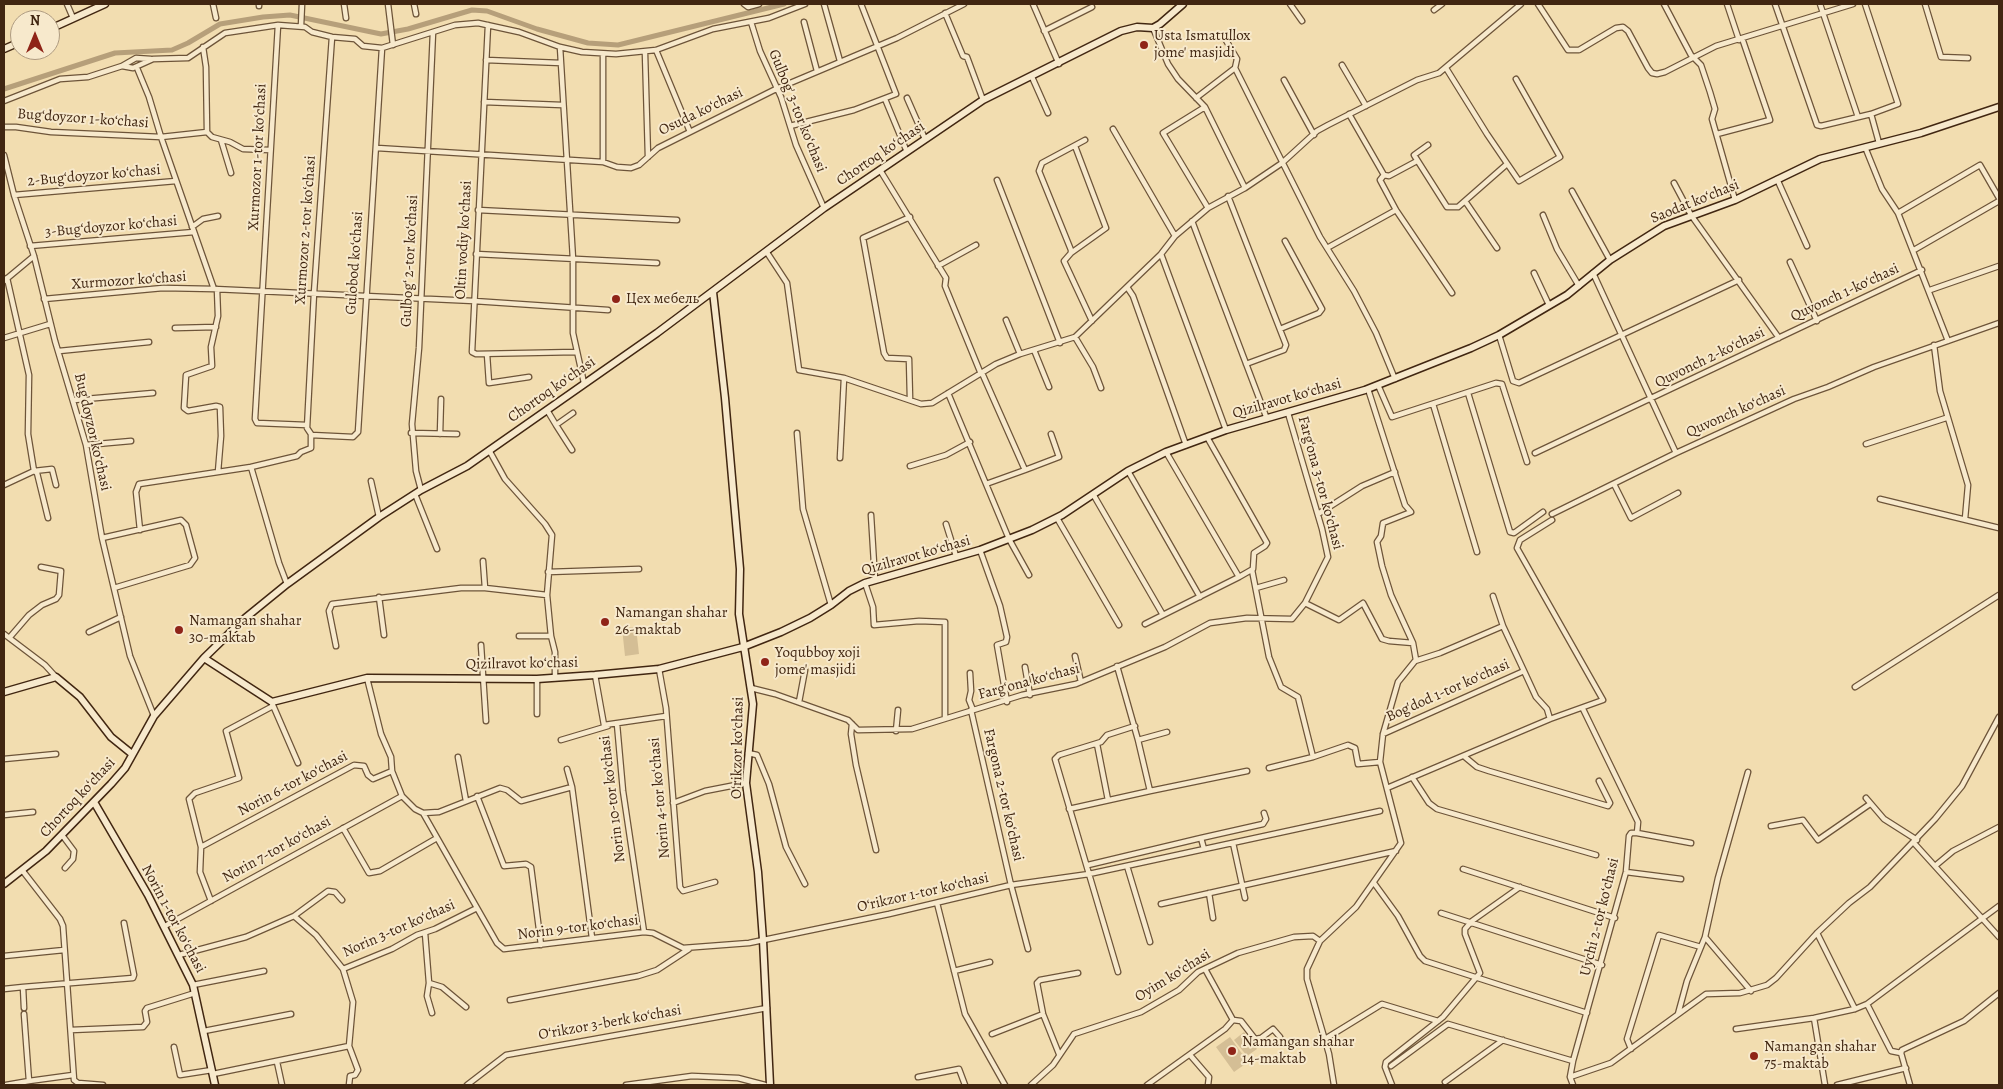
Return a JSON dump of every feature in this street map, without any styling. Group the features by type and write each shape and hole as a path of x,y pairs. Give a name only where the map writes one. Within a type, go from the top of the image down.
{"street":[{"path":"67,4 73,18"},
{"path":"60,24 96,6 105,4"},
{"path":"213,4 216,18"},
{"path":"302,4 302,25"},
{"path":"344,4 346,18"},
{"path":"388,4 392,43"},
{"path":"414,4 416,14"},
{"path":"744,4 748,6 759,4"},
{"path":"4,101 49,82 88,77 122,66 136,58 188,58 225,33 278,25 302,25 332,37 355,39 363,46 382,48 392,43 465,23 488,25 519,32 560,47 604,54 645,53 713,29 769,18 805,4"},
{"path":"824,4 840,61"},
{"path":"790,126 826,118 885,99 896,92 861,4"},
{"path":"945,4 963,56 967,57 982,100"},
{"name":"Osuda koʻchasi","path":"377,148 603,162 617,168 631,168 639,165 658,148 776,89 912,31 964,4"},
{"path":"1033,4 1059,64"},
{"path":"1182,4 1166,20 1153,28 1172,72 1205,107 1245,188"},
{"path":"1290,4 1302,21"},
{"path":"1434,10 1442,4"},
{"path":"766,251 788,283 798,368 844,378 927,404 948,394 981,373 1020,354 1075,337 1161,254 1175,236 1208,208 1245,188 1282,163 1314,135 1349,114 1446,68 1463,51 1521,4"},
{"path":"1538,4 1568,50 1579,50 1616,28 1623,27 1652,73 1665,72 1716,46 1853,4"},
{"path":"1664,4 1700,66 1710,92 1715,109 1712,119 1735,200"},
{"path":"1717,134 1770,120 1727,4"},
{"path":"1775,4 1817,125 1821,126 1897,106 1899,100 1865,4"},
{"path":"1820,4 1858,117"},
{"path":"1925,4 1941,57 1968,58"},
{"path":"1044,31 1092,7"},
{"name":"Gulbog' 3-tor koʻchasi","path":"751,22 754,36 796,145 824,208"},
{"path":"804,22 816,71"},
{"name":"Xurmozor 1-tor koʻchasi","path":"278,25 255,419 257,423 307,425"},
{"name":"Oltin vodiy koʻchasi","path":"487,354 472,352 488,25"},
{"name":"Chortoq koʻchasi","path":"4,884 62,835 125,768 154,716 204,658 244,619 287,584 414,494 461,470 712,292 824,208 982,100 1059,64 1121,31 1137,27 1153,28"},
{"name":"Gulbogʻ 2-tor koʻchasi","path":"421,490 411,433 420,298 433,32"},
{"name":"Xurmozor 2-tor koʻchasi","path":"307,425 314,293 332,37"},
{"path":"1224,37 1237,59 1235,68 1282,163 1327,248 1354,291 1376,333 1395,379"},
{"path":"203,47 206,67 207,132 212,137 243,149 270,150"},
{"path":"560,47 572,259 572,308 576,352 584,383"},
{"name":"Gulobod koʻchasi","path":"311,435 353,437 358,432 382,48"},
{"path":"656,50 690,132"},
{"path":"645,53 648,156"},
{"path":"603,162 604,54"},
{"path":"122,66 137,68 153,59"},
{"path":"486,60 561,63"},
{"path":"1342,65 1366,106"},
{"path":"137,68 149,97 176,181 215,289 218,316 211,347 212,366 186,375 184,408 188,411 220,407 221,436 218,472"},
{"path":"1196,98 1235,68"},
{"path":"1446,68 1519,180 1560,157 1516,79"},
{"path":"1032,76 1048,113"},
{"path":"1284,80 1314,135"},
{"path":"907,98 926,139"},
{"path":"885,99 907,152"},
{"path":"484,102 562,105"},
{"path":"1205,107 1164,133 1208,208"},
{"name":"Saodat koʻchasi","path":"1395,379 1498,335 1579,286 1610,260 1664,226 1735,200 1820,159 1921,133 1999,107"},
{"path":"1349,114 1384,175"},
{"path":"1871,114 1879,144"},
{"name":"Bugʻdoyzor 1-koʻchasi","path":"4,127 51,132 161,137 207,132"},
{"path":"1113,129 1175,236"},
{"path":"221,140 231,173"},
{"path":"1071,253 1039,166 1085,140"},
{"path":"1428,144 1414,155 1447,207 1454,208 1465,201 1507,164"},
{"path":"1075,146 1106,228 1071,253 1064,261 1092,320"},
{"name":"Quvonch 1-koʻchasi","path":"1865,147 1882,189 1898,213 1914,250 1948,341"},
{"name":"Bug'doyzor koʻchasi","path":"4,156 14,195 34,256 50,324 86,445 102,538 130,656 154,716"},
{"path":"1384,175 1390,176 1417,160"},
{"name":"Quvonch 1-koʻchasi","path":"1898,213 1980,165 1999,200 1914,250"},
{"path":"880,170 910,217 946,280 945,286 981,373 1025,470"},
{"path":"1384,175 1380,180 1396,210 1452,293"},
{"path":"1777,179 1807,246"},
{"path":"997,180 1060,343"},
{"name":"2-Bugʻdoyzor koʻchasi","path":"14,195 176,181"},
{"path":"1674,183 1691,215 1779,338"},
{"path":"1572,191 1610,260"},
{"path":"1228,196 1286,345 1286,349 1246,364"},
{"path":"1465,201 1497,248"},
{"path":"478,210 678,220"},
{"path":"1327,248 1396,210"},
{"path":"1543,215 1557,250 1579,286"},
{"name":"3-Bugʻdoyzor koʻchasi","path":"30,246 193,229 204,219 218,216"},
{"path":"910,217 863,238 884,353 887,358 909,359 910,399"},
{"path":"1192,220 1267,419"},
{"path":"1280,329 1319,313 1322,309 1286,241"},
{"path":"938,266 976,245"},
{"path":"476,254 657,263"},
{"path":"1161,254 1226,430"},
{"path":"34,256 5,280 28,375 28,434 34,471 37,473 48,518"},
{"path":"1790,262 1817,321"},
{"path":"1930,290 1999,266"},
{"name":"Quvonch 1-koʻchasi","path":"1779,338 1922,270"},
{"path":"1534,273 1549,305"},
{"name":"Quvonch 2-koʻchasi","path":"1593,273 1676,453"},
{"path":"1498,335 1513,381 1517,383 1739,280"},
{"path":"1126,287 1133,296 1186,445"},
{"name":"Xurmozor koʻchasi","path":"44,299 163,288 215,289 420,298 608,310"},
{"name":"Oʻrikzor koʻchasi","path":"712,292 725,398 740,569 739,614 751,688 752,722 746,783 758,872 770,1085"},
{"path":"1006,320 1020,354"},
{"path":"1965,519 1968,485 1946,418 1940,391 1934,345 1999,323"},
{"path":"4,338 50,324"},
{"path":"175,328 216,327"},
{"path":"1075,337 1094,367 1101,388"},
{"name":"Quvonch 2-koʻchasi","path":"1535,453 1651,400 1779,338"},
{"path":"59,350 150,342"},
{"name":"Quvonch koʻchasi","path":"1583,709 1603,700 1517,548 1520,540 1552,517 1676,453 1794,399 1934,345"},
{"path":"1034,350 1049,386"},
{"path":"529,377 489,383 487,354 576,352"},
{"path":"840,458 844,378"},
{"name":"Qizilravot koʻchasi","path":"272,704 367,678 555,678 595,675 660,669 743,647 781,632 831,605 849,591 865,583 980,550 1057,518 1128,471 1166,452 1226,430 1368,389 1395,379"},
{"path":"1378,385 1392,417 1496,383 1504,386 1527,462"},
{"path":"1368,389 1405,505 1411,512 1383,523 1381,536 1377,542 1391,594 1413,643 1416,660"},
{"path":"74,400 153,393"},
{"path":"1468,393 1510,532 1514,533 1534,516 1543,512"},
{"path":"948,394 970,442 1009,539 1029,575"},
{"path":"440,434 441,399"},
{"path":"1433,404 1477,552"},
{"path":"546,410 572,450"},
{"path":"556,425 573,413"},
{"name":"Fargʻona 3-tor koʻchasi","path":"1288,413 1318,514 1328,559 1317,575 1304,603"},
{"path":"1866,444 1946,418"},
{"path":"140,530 136,492 138,485 251,467 297,456 311,448 311,435 307,425"},
{"path":"411,433 457,434"},
{"path":"797,434 801,494 806,524 831,605"},
{"path":"986,484 1059,457 1051,434"},
{"path":"1145,624 1252,570 1255,565 1254,553 1265,546 1266,539 1207,437"},
{"path":"86,445 131,441"},
{"path":"910,466 946,455 970,442"},
{"path":"489,450 505,479 551,531 553,545 548,572 547,595 551,636 555,652 555,678"},
{"path":"1166,452 1239,577"},
{"path":"251,467 287,584"},
{"path":"4,485 34,471 52,469 56,485"},
{"path":"1128,471 1200,597"},
{"path":"1318,514 1362,486 1394,472"},
{"path":"371,481 379,517"},
{"path":"1614,484 1632,518 1678,493"},
{"path":"414,494 437,549"},
{"path":"1093,494 1164,615"},
{"path":"1880,499 1999,528"},
{"path":"870,515 875,580"},
{"path":"1057,518 1119,625"},
{"path":"102,538 183,521 186,525 195,561 190,565 114,588"},
{"path":"946,524 956,556"},
{"path":"980,550 1000,606 1007,638 1006,642 998,645 1007,702"},
{"path":"483,561 486,588"},
{"path":"10,638 29,615 56,599 59,595 61,571 41,567"},
{"path":"548,572 639,569"},
{"path":"1252,570 1269,657 1281,687 1298,697 1313,757"},
{"path":"1256,588 1284,580"},
{"path":"865,583 873,606 874,625 919,621 945,622 945,718"},
{"path":"336,646 329,611 332,604 434,590 486,588 547,595"},
{"path":"1856,687 1999,595"},
{"name":"Bog'dod 1-tor koʻchasi","path":"1493,596 1503,626 1536,697 1547,709 1550,718"},
{"path":"379,597 384,635"},
{"path":"1304,603 1339,620 1363,603 1382,638 1389,641 1413,643"},
{"name":"Fargʻona koʻchasi","path":"751,688 799,702 848,720 858,730 896,731 919,728 972,710 1081,682 1165,648 1206,625 1233,619 1262,617 1292,619 1304,603"},
{"path":"89,632 121,617"},
{"path":"1334,1085 1325,1039 1306,973 1320,941 1347,917 1374,883 1396,851 1401,838 1380,762 1383,734 1398,682 1416,660 1440,653 1503,626"},
{"path":"4,634 45,665 80,697 106,732 132,754"},
{"path":"519,636 551,636"},
{"path":"481,645 486,721"},
{"path":"1075,656 1081,682"},
{"path":"204,658 272,704 298,764"},
{"path":"1117,666 1150,791"},
{"path":"1025,667 1030,695"},
{"name":"Norin 4-tor koʻchasi","path":"660,669 666,708 681,889 686,890 714,882"},
{"path":"799,702 805,670"},
{"name":"Bog'dod 1-tor koʻchasi","path":"1383,734 1524,671"},
{"name":"Fargona 2-tor koʻchasi","path":"970,673 971,691 969,700 1011,885 1028,949"},
{"path":"595,675 602,722 608,725"},
{"path":"4,692 56,677"},
{"path":"367,678 381,734 391,757 392,771 402,796"},
{"path":"537,678 537,714"},
{"path":"211,901 200,872 201,847 188,799 191,795 239,778 226,731 272,704"},
{"path":"1386,788 1465,756 1550,718 1583,709 1612,774 1631,804 1638,822 1637,833 1691,843"},
{"path":"896,731 898,710"},
{"path":"561,740 608,725 666,716"},
{"path":"1570,1076 1611,1063 1706,994 1720,992 1736,994 1750,991 1767,985 1776,978 1817,933 1849,903 1870,887 1915,841 1962,786 1999,717"},
{"path":"852,723 851,734 856,765 876,850"},
{"name":"Norin 10-tor koʻchasi","path":"616,724 624,799 644,932"},
{"path":"1118,972 1088,865 1055,759 1058,756 1096,744 1107,734 1134,726"},
{"path":"1138,740 1167,732"},
{"path":"1096,744 1108,800"},
{"path":"1269,768 1351,745 1355,748 1358,764 1380,762"},
{"path":"748,753 757,755 769,784 786,847 805,884"},
{"path":"4,759 56,754"},
{"path":"1465,756 1477,766 1489,772 1609,806 1599,781"},
{"path":"458,757 466,801"},
{"name":"Norin 6-tor koʻchasi","path":"201,847 354,765 364,766 368,775 373,779 392,771"},
{"path":"567,769 572,788 592,938"},
{"path":"1069,809 1247,771"},
{"path":"1678,1014 1705,936 1718,878 1748,772"},
{"path":"1412,777 1429,802 1437,808 1596,855"},
{"path":"673,803 705,791 746,783"},
{"path":"423,814 439,812 500,788 507,790 521,801 572,788"},
{"name":"Norin 9-tor koʻchasi","path":"402,796 414,809 423,814 500,947 509,950 644,932 653,933 679,947 690,949"},
{"name":"Norin 7-tor koʻchasi","path":"165,926 402,796"},
{"path":"477,796 504,866 526,864 531,867 541,946"},
{"path":"1866,798 1884,819 1915,841 1999,938"},
{"name":"Norin 1-tor koʻchasi","path":"94,802 165,926 193,984 215,1085"},
{"path":"1772,826 1803,820 1818,840 1870,804"},
{"name":"Oʻrikzor 1-tor koʻchasi","path":"690,949 763,940 937,903 1011,885 1089,874 1380,811"},
{"path":"4,815 33,812"},
{"path":"1088,865 1263,824 1266,819 1264,812"},
{"path":"1935,866 1953,850 1999,827"},
{"path":"343,828 369,873 380,871 437,838"},
{"name":"Uychi 2-tor koʻchasi","path":"1573,1085 1570,1076 1573,1061 1615,918 1626,872 1629,836 1631,833 1637,833"},
{"path":"62,835 74,851 73,860 65,868"},
{"path":"1201,838 1204,849"},
{"path":"1232,843 1245,898"},
{"path":"1161,904 1396,851"},
{"path":"1126,866 1150,942"},
{"path":"1463,869 1615,918"},
{"path":"22,870 62,922 74,1080 78,1084 103,1085"},
{"path":"1626,872 1681,879"},
{"path":"1374,883 1398,916 1422,959 1588,1013"},
{"path":"1392,1085 1385,1067 1386,1062 1444,1017 1481,970 1465,934 1465,929 1472,921 1520,887"},
{"path":"179,955 246,937 294,916 328,892 335,892 342,900"},
{"path":"1209,893 1213,918"},
{"path":"937,903 965,1014 1005,1085"},
{"path":"1736,1028 1814,1018 1855,1009 1867,1004 1999,906"},
{"name":"Norin 3-tor koʻchasi","path":"294,916 316,936 343,969 360,963 477,908"},
{"path":"1441,913 1472,921 1602,965"},
{"path":"4,989 133,978 124,923"},
{"path":"425,933 429,983 427,994 432,1013"},
{"path":"1817,933 1855,1009"},
{"path":"1630,1050 1627,1039 1659,935 1701,947"},
{"name":"Oyim koʻchasi","path":"1031,1085 1053,1065 1074,1034 1141,1012 1180,990 1190,978 1238,953 1294,937 1313,936 1320,941"},
{"path":"1705,936 1750,991"},
{"path":"510,1000 638,976 657,970 690,949"},
{"path":"4,956 64,950"},
{"path":"954,972 990,962"},
{"path":"343,969 352,1002 349,1046 358,1070 356,1075 350,1076 349,1085"},
{"path":"1205,969 1233,1020"},
{"path":"193,984 264,971"},
{"path":"1060,1054 1043,1014 1037,981 1078,972"},
{"path":"429,983 442,987 466,1006"},
{"path":"22,987 29,1081"},
{"path":"71,1030 143,1026 147,1022 145,1011 147,1008 195,993"},
{"path":"1910,1085 1901,1054 1902,1050 1964,1021 1997,995 1999,1003"},
{"path":"1325,1039 1382,1004 1438,1021"},
{"path":"1867,1004 1891,1051 1901,1054"},
{"name":"Oʻrikzor 3-berk koʻchasi","path":"467,1085 506,1055 767,1008"},
{"path":"204,1031 291,1014"},
{"path":"992,1034 1043,1014"},
{"path":"1814,1018 1825,1085"},
{"path":"1147,1085 1190,1055 1233,1020 1241,1021 1254,1039 1260,1038 1273,1029 1280,1037"},
{"path":"1392,1066 1448,1024 1573,1061"},
{"path":"1445,1082 1503,1040"},
{"path":"174,1047 180,1074 213,1072 277,1062 349,1046"},
{"path":"1190,1055 1209,1077 1208,1085"},
{"path":"277,1062 282,1085"},
{"path":"1838,1085 1906,1068"},
{"path":"918,1077 959,1069 966,1085"},
{"path":"6,1085 74,1075"},
{"path":"626,1085 692,1076 738,1078 765,1085"},
{"path":"1038,1080 1042,1085"}],"shaded area":[{"path":"636,627 639,654 625,656 622,628"},
{"path":"1244,1032 1257,1049 1247,1056 1234,1040"},
{"path":"1230,1037 1248,1062 1234,1072 1216,1047"}],"waterway":[{"path":"4,89 115,53 172,50 220,24 263,17 290,15 381,34 408,29 472,10 487,11 537,29 588,43 618,45 784,4"}],"place":[{"name":"Usta Ismatullox jome' masjidi","path":"1144,45"},
{"name":"Цех мебель","path":"616,299"},
{"name":"Namangan shahar 26-maktab","path":"605,622"},
{"name":"Namangan shahar 30-maktab","path":"179,630"},
{"name":"Yoqubboy xoji jome' masjidi","path":"765,662"},
{"name":"Namangan shahar 14-maktab","path":"1232,1051"},
{"name":"Namangan shahar 75-maktab","path":"1754,1056"}]}
